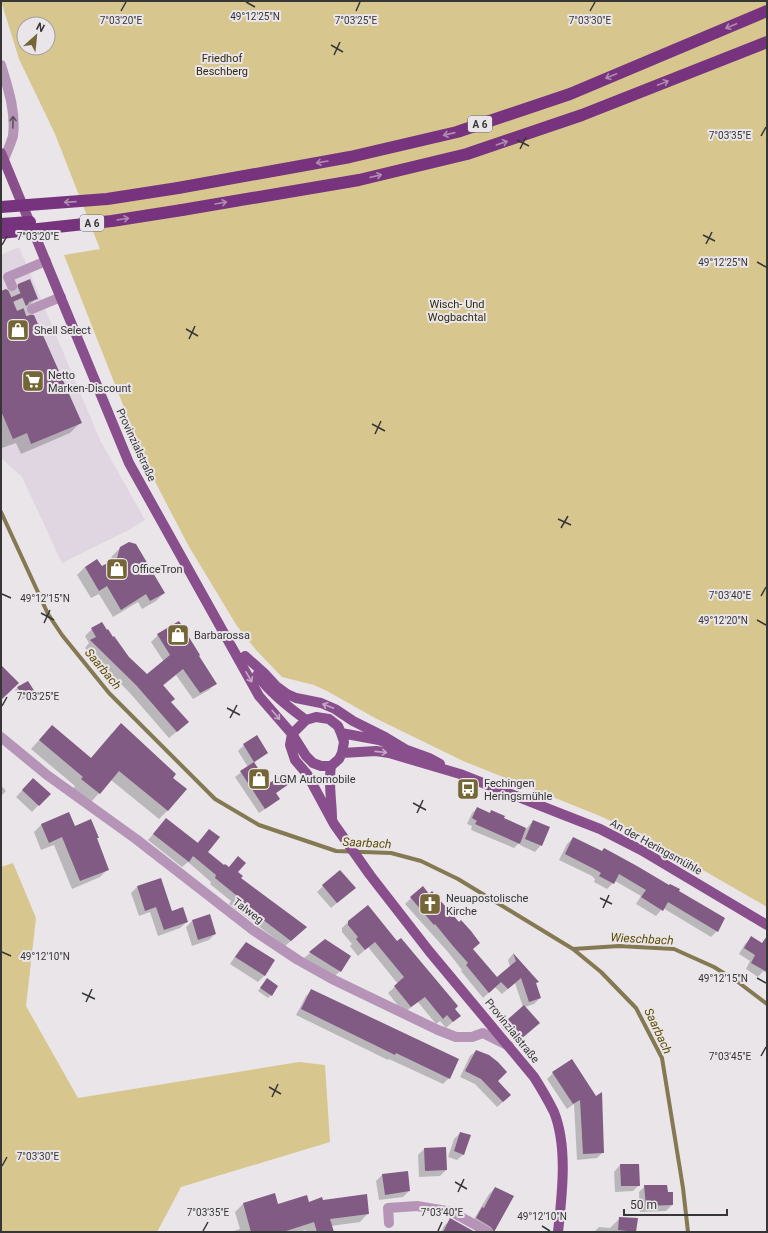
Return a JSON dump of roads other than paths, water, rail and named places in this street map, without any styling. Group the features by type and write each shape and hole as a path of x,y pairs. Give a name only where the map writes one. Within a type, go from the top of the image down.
{"highway":[{"name":"A 6","path":"1,207 107,199 178,188 350,157 457,132 570,94 767,11"},
{"name":"A 6","path":"1,232 112,221 182,210 359,180 468,154 582,115 767,42"},
{"path":"1,210 24,206"},
{"path":"1,224 30,222"},
{"path":"1,232 35,235"}],"main road":[{"name":"Provinzialstraße","path":"2,156 24,206 129,463 259,696 292,734"},
{"name":"Provinzialstraße","path":"225,634 245,656 259,678 270,691 306,720"},
{"name":"An der Heringsmühle","path":"245,656 276,686 287,694 296,698 321,703 335,708 353,721 406,749"},
{"path":"292,734 306,756 313,763 321,766 330,766 339,759 344,742 342,734 338,726 329,719 316,717 306,720 292,734 290,745 293,756 307,774 332,821"},
{"name":"An der Heringsmühle","path":"342,734 379,740 406,749 429,758 460,774"},
{"name":"An der Heringsmühle","path":"342,752 376,751 389,753 460,774 600,829 640,850 767,925"},
{"path":"330,766 329,788 332,821"},
{"name":"Provinzialstraße","path":"332,821 370,875 429,951 509,1046 538,1084 554,1112 558,1126 562,1165 558,1232"}],"street":[{"path":"1,65 9,91 13,112 12,136 2,156"},
{"path":"12,286 8,277 46,261"},
{"path":"32,309 60,296"},
{"name":"Talweg","path":"1,737 47,775 136,839 253,930 298,960 332,979 438,1030 456,1037 472,1037 483,1034 509,1046"},
{"path":"389,1223 388,1208 417,1206 452,1212 488,1232"}],"waterway":[{"name":"Saarbach","path":"1,512 48,614 62,635 109,693 215,799 259,825 336,851 391,853 421,861 458,879 573,949 601,972 636,1008 662,1058 683,1188 688,1232"},
{"name":"Wieschbach","path":"573,949 619,946 674,949 714,967 738,982 767,1004"}],"tunnel":[{"path":"12,286 23,312 32,309"}],"place":[{"name":"Shell Select","path":"18,330"},
{"name":"Netto Marken-Discount","path":"33,381"},
{"name":"OfficeTron","path":"117,569"},
{"name":"Barbarossa","path":"178,635"},
{"name":"LGM Automobile","path":"259,779"},
{"name":"Fechingen Heringsmühle","path":"468,789"},
{"name":"Neuapostolische Kirche","path":"430,904"}],"park label":[{"name":"Friedhof Beschberg","path":"222,64"},
{"name":"Wisch- Und Wogbachtal","path":"457,310"}]}
